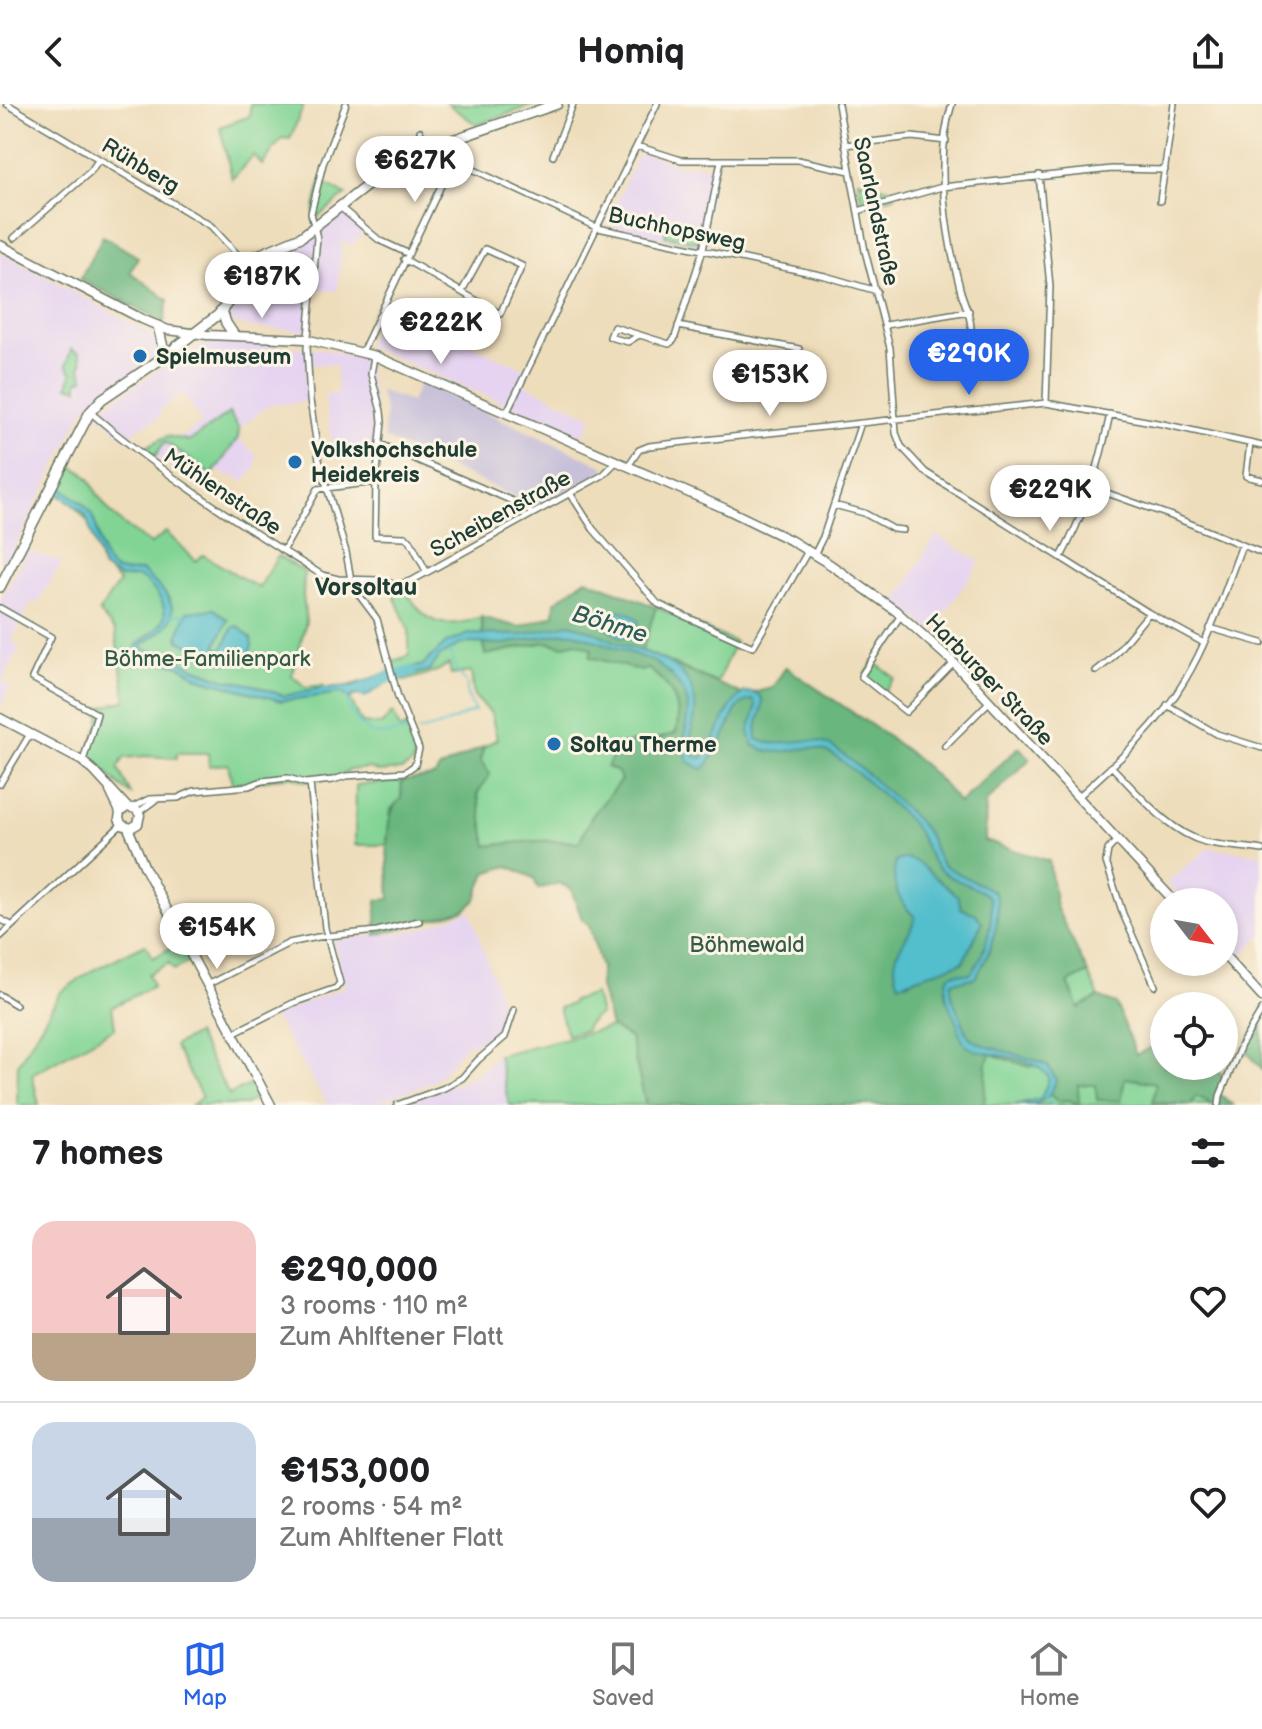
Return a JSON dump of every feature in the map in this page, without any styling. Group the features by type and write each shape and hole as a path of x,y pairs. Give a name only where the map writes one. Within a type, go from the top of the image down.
{"main road":[{"path":"0,587 90,412 102,399 195,334 222,310 248,266 261,253 296,239 396,163 557,104"},
{"name":"Harburger Straße","path":"0,245 158,326 195,334 308,339 375,356 749,520 811,553 901,615 954,663 1162,888"},
{"path":"222,310 234,335"},
{"path":"158,326 165,356"},
{"path":"0,718 82,761 140,821 129,826"},
{"path":"130,810 119,819 129,826 145,868 271,1105"},
{"path":"1238,970 1262,997"}],"street":[{"path":"130,810 155,800 178,798 194,791 249,786 288,778 310,783 346,776 405,772 415,765 419,749 393,681 377,619 352,580 326,487 307,373 317,238 311,213 323,164 346,104"},
{"path":"553,156 573,104"},
{"path":"507,412 657,104"},
{"name":"Saarlandstraße","path":"838,104 865,251 886,325 893,371 894,420"},
{"path":"951,104 942,187 971,327"},
{"path":"1160,201 1174,104"},
{"name":"Rühberg","path":"10,106 211,226 248,266"},
{"path":"420,131 428,149"},
{"path":"845,145 912,137 946,141"},
{"path":"362,352 451,159 447,142"},
{"path":"637,146 681,160 798,160 850,171"},
{"path":"14,238 91,171 99,159"},
{"name":"Buchhopsweg","path":"451,159 598,228 825,276 877,291"},
{"path":"639,335 628,342 610,337 614,327 669,344 674,340 703,250 721,161"},
{"path":"858,211 942,187 1112,169 1165,170"},
{"path":"1039,175 1050,286 1046,403"},
{"path":"339,207 379,240 406,256 462,291 500,314 522,266 485,249 462,291"},
{"path":"886,325 969,311"},
{"path":"678,326 799,349"},
{"path":"375,356 371,374 381,411 375,536 405,537 410,540 426,571"},
{"path":"628,466 639,450 649,446 1046,403 1262,446"},
{"name":"Mühlenstraße","path":"90,412 232,520 322,575 352,580"},
{"path":"1061,557 1093,488 1110,414"},
{"path":"894,420 901,446 925,472 1149,613 1204,643"},
{"path":"570,493 593,529 658,604 753,647 811,553 834,505 861,423"},
{"path":"1250,443 1246,476 1262,480"},
{"path":"380,444 524,506 532,514"},
{"name":"Scheibenstraße","path":"352,580 402,585 608,472 617,461"},
{"path":"283,551 318,489 376,482"},
{"path":"1093,488 1262,553"},
{"path":"834,505 864,513 893,529 903,530"},
{"path":"1078,797 1111,766 1185,681 1204,643 1242,545"},
{"path":"0,608 51,637 32,678 97,714 82,761"},
{"path":"1096,671 1110,660 1149,613"},
{"path":"901,615 861,676 906,712 954,663"},
{"path":"1210,628 1262,643"},
{"path":"945,746 990,702"},
{"path":"1167,705 1217,734 1262,748"},
{"path":"0,784 31,733"},
{"path":"1111,766 1155,810 1188,834 1203,842 1262,850"},
{"path":"232,1033 293,1003 339,985 341,981 326,936 310,783"},
{"path":"0,937 129,826"},
{"path":"1117,840 1108,850 1106,862 1123,914 1155,986"},
{"path":"0,919 11,925"},
{"path":"207,986 280,947 419,921"},
{"path":"0,995 16,1005"},
{"path":"397,1105 462,1078 505,1037 514,1010"},
{"path":"1219,1105 1234,1059 1262,1010"}],"shaded area":[{"path":"418,132 423,144 382,167 374,154"},
{"path":"639,152 680,165 716,166 701,246 607,224"},
{"path":"414,158 424,172 400,190 389,175"},
{"path":"341,212 364,231 352,246 343,240 337,291 315,289 310,331 250,327 234,323 229,318 252,267 263,259 299,245"},
{"path":"0,252 155,336 160,351 153,359 102,392 84,409 1,575"},
{"path":"381,313 449,347 454,340 468,344 525,369 520,382 592,417 583,436 366,346"},
{"path":"217,343 322,349 366,360 375,406 374,458 334,455 325,395 337,394 336,364 306,365 306,401 268,406 240,428 240,441 256,454 256,467 244,482 232,474 229,478 218,470 212,477 209,475 199,488 144,448 166,435 182,437 202,423 187,399 180,395 161,409 159,418 136,429 128,441 96,412 180,356 200,346"},
{"path":"420,382 605,467 538,507 384,438 385,411 379,390 411,402"},
{"path":"936,535 980,562 932,631 896,602"},
{"path":"27,551 62,562 37,604 32,601 11,642 20,647 2,682 10,686 0,709 0,602"},
{"path":"1209,848 1262,855 1262,935 1239,958 1238,888 1173,888 1167,882"},
{"path":"470,911 499,995 502,1015 499,1030 491,1037 465,1046 440,1076 430,1083 372,1105 328,1105 273,1016 345,987 333,940 415,931"},
{"path":"498,1055 509,1105 400,1105 474,1076"}],"green space":[{"path":"250,104 304,104 290,139 282,138 262,165 254,155 232,179 220,127 250,116"},
{"path":"448,104 536,104 477,125"},
{"path":"858,180 896,190 895,196 862,205"},
{"path":"321,181 346,195 317,218 314,212"},
{"path":"667,225 699,229 697,242 665,236"},
{"path":"103,236 138,257 130,272 168,300 164,322 80,279"},
{"path":"71,349 79,353 82,364 84,379 78,381 78,389 68,386 72,373 66,366"},
{"path":"229,413 239,428 238,438 212,475 165,442 155,456 144,448 167,436 190,441"},
{"name":"Böhme-Familienpark","path":"68,464 87,476 118,520 151,544 166,532 196,561 203,555 259,588 278,556 304,572 306,622 292,676 306,687 323,685 325,692 377,678 394,669 393,661 409,656 409,630 394,596 405,589 420,610 436,621 446,624 481,617 485,655 546,642 562,646 576,641 592,649 591,656 647,668 669,687 678,714 676,733 653,742 632,742 618,772 622,780 586,827 579,843 545,841 487,846 478,798 477,771 482,750 497,739 491,713 474,696 471,672 451,675 449,664 405,681 399,679 373,687 350,698 362,723 381,725 393,712 400,729 407,727 417,751 412,764 402,770 379,772 370,768 350,770 338,777 305,781 291,776 236,785 232,783 228,764 209,766 208,753 177,753 177,758 124,758 118,768 131,794 88,754 100,722 100,708 126,700 115,631 99,612 119,582 102,565 88,522 72,503 54,492"},
{"name":"Böhmewald","path":"586,579 656,607 642,651 744,695 772,688 786,667 901,747 943,783 959,803 1019,747 1030,759 986,802 985,841 1049,861 1056,907 1088,973 1068,983 1079,1008 1099,997 1116,1004 1136,1055 1150,1048 1150,1080 1222,1080 1217,1092 1233,1105 1208,1105 1209,1102 1196,1096 1191,1105 1153,1102 1156,1083 1125,1078 1121,1101 1097,1100 1096,1085 1078,1085 1079,1105 1069,1100 1057,1101 1050,1095 1054,1085 1043,1063 1030,1067 991,1054 987,1063 984,1105 646,1105 630,1038 611,1027 600,987 601,968 589,925 582,919 571,889 559,883 538,889 534,878 508,866 486,873 475,901 465,910 376,935 377,900 390,899 388,830 394,806 401,799 402,781 435,776 439,769 484,746 480,760 490,774 477,794 487,846 545,841 579,843 592,816 621,780 618,772 607,767 611,760 611,746 676,733 678,713 673,696 663,681 647,668 642,671 590,657 592,649 576,642 562,646 546,642 485,655 481,617 519,627 554,615 555,602","holes":["896,861 938,881 958,896 961,908 975,914 982,923 963,962 906,983 915,917 897,892 894,877"]},
{"path":"656,607 735,642 717,683 641,650"},
{"path":"874,662 895,678 884,692 867,678 866,674"},
{"path":"402,781 401,799 391,809 387,845 355,845 356,785"},
{"path":"180,942 190,961 174,970 169,963 148,974 153,986 112,1007 115,1028 32,1074 39,1105 17,1105 18,1064 61,992 91,971 145,944 153,958"},
{"path":"1088,973 1099,997 1079,1009 1068,983"},
{"path":"595,994 600,1015 586,1026 586,1030 567,1035 559,1008"},
{"path":"1262,1017 1262,1069 1244,1049"},
{"path":"611,1027 630,1038 646,1105 509,1105 498,1055"},
{"path":"196,1034 229,1095 253,1083 260,1096 245,1105 192,1105 202,1097 174,1046"},
{"path":"1150,1048 1150,1080 1222,1080 1217,1092 1233,1105 984,1105 987,1063 991,1054 1007,1058 1084,1050 1136,1055"}],"water":[{"path":"59,486 92,515 109,565 123,572 142,571 170,601 172,616 168,624 142,645 143,649 174,657 224,679 254,685 284,696 320,688 352,686 383,674 387,683 365,697 356,695 348,698 342,693 281,701 199,678 182,667 141,654 136,646 162,622 162,603 139,577 120,578 103,568 85,514 56,492"},
{"path":"214,609 228,620 216,645 219,650 233,627 238,626 251,638 249,655 225,664 179,640 187,612"},
{"path":"618,610 629,613 639,621 636,633 621,638 606,626 608,615"},
{"path":"569,624 653,655 685,676 695,702 691,736 694,756 702,758 737,698 744,692 755,693 761,696 763,702 757,739 774,743 816,741 847,757 920,824 944,866 993,891 998,911 990,948 975,978 952,982 952,996 967,1034 972,1039 1048,1066 1056,1080 1050,1094 1042,1102 1015,1105 1041,1098 1048,1076 1027,1062 970,1048 962,1040 948,1002 946,988 949,976 955,973 970,974 984,948 990,926 989,897 941,871 908,820 833,755 807,748 774,752 753,745 749,732 756,707 753,700 742,703 719,746 705,768 701,769 688,761 684,746 688,705 684,692 670,674 654,662 574,633 505,644 463,643 440,656 430,670 398,678 396,671 423,665 446,643 469,634 521,635"},
{"path":"906,858 916,861 958,896 961,908 976,914 982,923 963,962 899,984 895,964 915,917 904,905 895,885 896,861"}],"waterway":[{"path":"171,616 185,616"},
{"path":"419,731 475,711 467,695 467,684 456,669 450,652"},
{"name":"Böhme","path":"371,685 411,672"},
{"path":"347,697 352,712 370,732 380,735 407,731"},
{"path":"1046,1097 1052,1105"}],"place":[{"name":"Spielmuseum","path":"140,356"},
{"name":"Volkshochschule Heidekreis","path":"295,462"},
{"name":"Soltau Therme","path":"554,744"}],"district":[{"name":"Vorsoltau","path":"366,587"}]}
